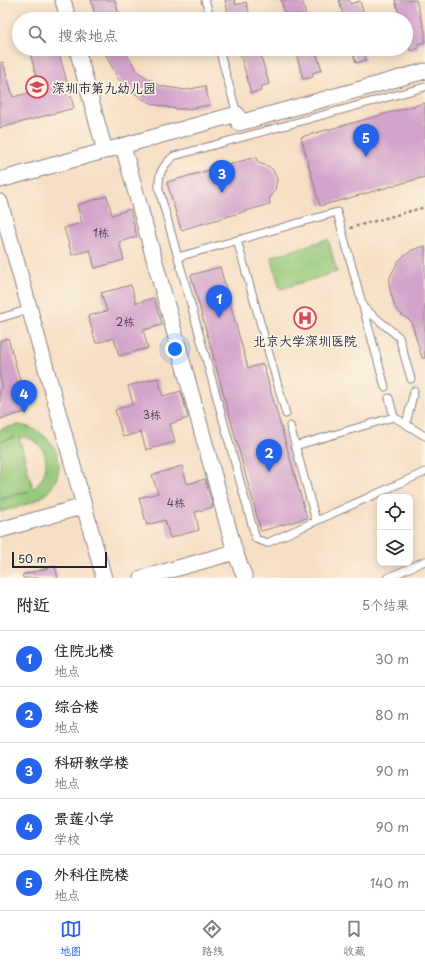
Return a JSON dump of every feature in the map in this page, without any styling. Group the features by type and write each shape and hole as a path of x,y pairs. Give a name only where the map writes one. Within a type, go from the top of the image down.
{"street":[{"path":"63,0 66,12"},
{"path":"79,56 105,151"},
{"path":"0,180 237,114 239,123 425,71"},
{"path":"122,146 235,552 245,578"},
{"path":"0,202 104,578"},
{"path":"0,530 84,506"},
{"path":"142,578 235,552"}],"lane":[{"path":"205,0 209,12"},
{"path":"221,56 237,114"},
{"path":"425,87 174,156 161,169 158,178 159,189 256,539 267,543 425,472"},
{"path":"178,257 337,212 385,387"},
{"path":"237,240 286,414"},
{"path":"364,308 399,337 411,379"},
{"path":"0,318 30,309"},
{"path":"406,424 414,391"},
{"path":"388,398 394,417 425,436"},
{"path":"295,446 394,417"},
{"path":"290,426 316,521"},
{"path":"387,578 425,561"}],"path":[{"path":"342,231 425,207"}],"green space":[{"path":"328,239 337,272 280,289 271,257"},
{"path":"18,425 41,433 55,450 59,470 55,481 48,492 43,496 26,505 0,512 0,500 29,491 0,499 0,442 15,437 0,441 0,429","holes":["19,437 29,438 37,442 42,449 45,456 46,465 40,482 33,489"]}],"building":[{"path":"91,0 115,0 118,12 94,12"},
{"path":"225,0 235,0 236,5 246,2 249,12 228,12"},
{"path":"281,0 302,0 305,12 284,12"},
{"path":"339,0 349,0 350,4 360,1 363,12 342,12"},
{"path":"395,0 416,0 425,32 425,42 418,44 419,48 413,50 413,12 399,12"},
{"path":"31,56 60,56 74,108 0,128 0,63 3,62 13,97 40,90"},
{"path":"106,56 128,56 138,72 160,86 186,90 205,86 210,105 187,109 176,109 153,104 124,86 117,77"},
{"path":"241,56 261,56 269,84 260,87 261,91 251,93"},
{"path":"297,56 317,56 322,70 312,73 313,77 303,79"},
{"path":"354,56 365,56 366,60 356,63"},
{"path":"425,103 425,177 320,206 301,137"},
{"path":"256,157 258,163 268,166 273,170 277,179 275,191 269,199 270,204 181,230 167,182"},
{"path":"107,196 112,215 130,209 137,237 119,242 124,260 95,268 90,250 72,255 64,228 82,223 77,205"},
{"path":"425,246 425,358 422,358 411,321 402,315 395,307 389,287 390,277 399,260 412,250"},
{"path":"220,267 248,368 263,364 307,518 261,531 191,275"},
{"path":"131,285 136,303 154,298 162,325 143,330 148,348 119,356 114,338 96,343 88,316 107,311 101,293"},
{"path":"8,338 29,411 0,419 0,389 3,388 0,378 0,341"},
{"path":"158,378 163,396 181,391 188,418 170,424 175,442 146,450 141,432 123,437 115,410 133,404 128,386"},
{"path":"182,466 187,484 205,479 213,507 195,512 199,530 170,538 165,520 147,525 139,498 158,493 152,475"},
{"path":"55,566 58,578 23,578 22,575"}],"place":[{"name":"深圳市第九幼儿园","path":"37,87"},
{"name":"外科住院楼","path":"366,157"},
{"name":"科研教学楼","path":"222,193"},
{"name":"住院北楼","path":"219,318"},
{"name":"北京大学深圳医院","path":"305,318"},
{"name":"景莲小学","path":"24,413"},
{"name":"综合楼","path":"269,472"}]}
